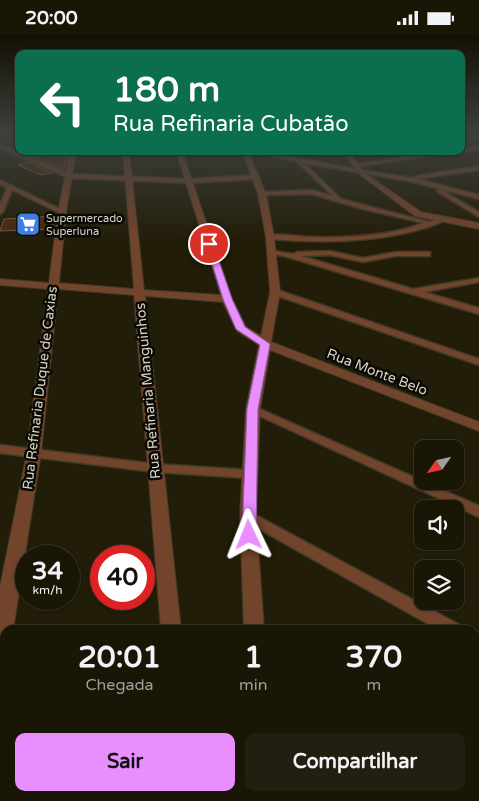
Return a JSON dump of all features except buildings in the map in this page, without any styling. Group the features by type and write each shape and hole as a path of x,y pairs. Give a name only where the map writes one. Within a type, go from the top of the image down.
{"street":[{"path":"60,170 128,178 189,181 256,177"},
{"name":"Rua Refinaria Manguinhos","path":"127,170 171,625"},
{"name":"Rua Monte Belo","path":"185,170 227,299 241,329 265,344 479,427"},
{"path":"253,170 262,194 270,237 275,293 253,409 248,516 254,625"},
{"path":"309,170 341,201"},
{"path":"348,170 409,179 479,197"},
{"path":"409,179 468,170"},
{"name":"Rua Refinaria Duque de Caxias","path":"4,625 34,453 66,172"},
{"path":"360,172 418,214 479,226"},
{"path":"0,182 62,212"},
{"path":"430,184 479,215"},
{"path":"0,212 10,187"},
{"path":"262,194 312,192 431,223"},
{"path":"470,194 479,193"},
{"path":"459,202 479,197"},
{"path":"270,237 312,241 361,238 443,219"},
{"path":"271,252 286,254 479,311"},
{"path":"286,254 330,253 363,260 396,254 428,254"},
{"path":"414,291 479,280"},
{"path":"0,282 227,299"},
{"path":"275,293 479,362"},
{"path":"253,409 479,512"},
{"path":"0,449 155,468 249,474"},
{"path":"248,516 445,625"}],"place":[{"name":"Supermercado Superluna","path":"28,224"}],"route":[{"path":"209,244 227,299 241,329 265,344 253,409 248,502 249,535"}]}
